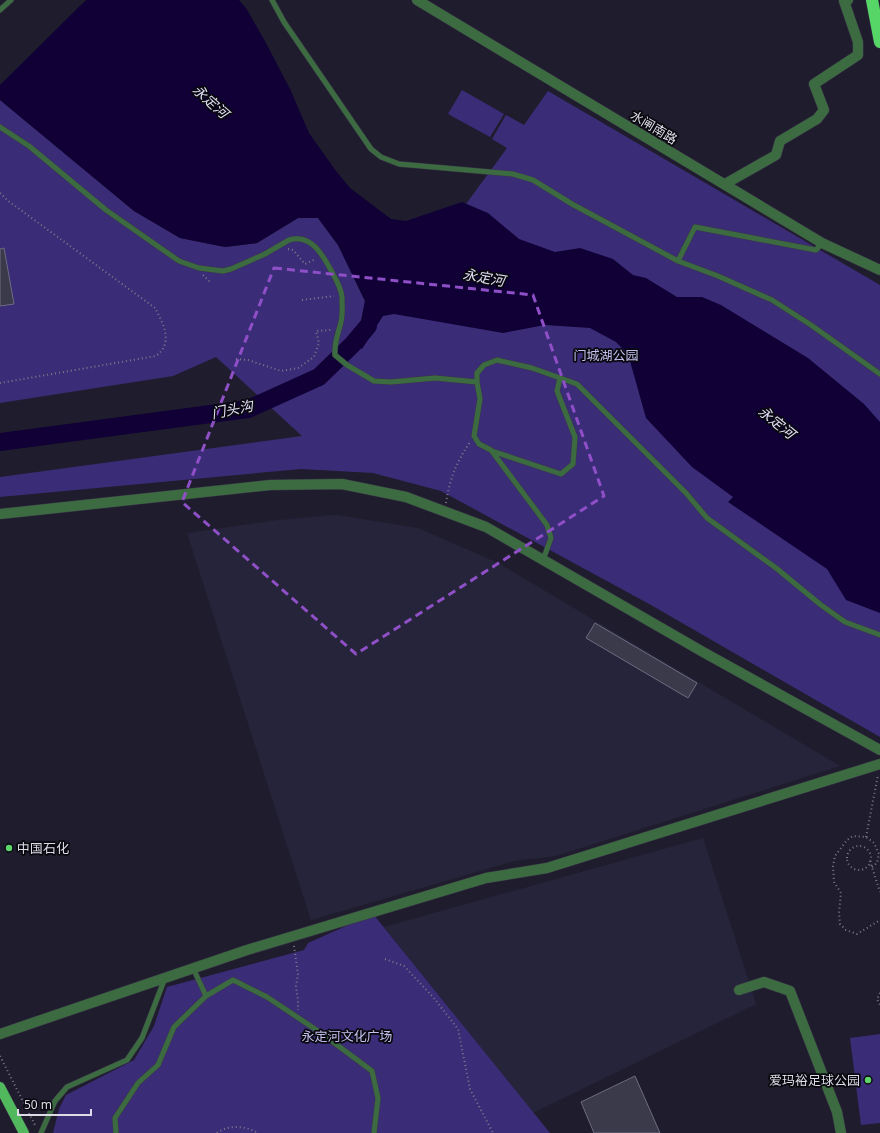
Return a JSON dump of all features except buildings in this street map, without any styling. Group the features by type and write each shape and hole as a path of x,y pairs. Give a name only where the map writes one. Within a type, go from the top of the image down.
{"highway":[{"path":"872,0 880,42"}],"main road":[{"path":"0,1088 24,1133"}],"street":[{"name":"水闸南路","path":"417,0 822,243 880,270"},
{"path":"725,184 776,155 780,140 817,119 824,110 814,84 858,55 858,42 844,1 848,0"},
{"path":"0,514 270,485 342,484 406,497 486,527 703,652 880,750"},
{"path":"0,1034 192,968 292,936 486,878 547,868 879,768"},
{"path":"739,990 764,982 790,991 837,1112 841,1133"}],"lane":[{"path":"0,10 11,0"},
{"path":"272,0 284,22 371,150 381,157 399,164 513,174 533,180 572,204 678,261 718,276 772,300 811,325 880,374"},
{"path":"0,127 29,146 106,210 179,261 199,268 223,271 245,264 297,237 306,240 317,249 322,256 338,284 342,295 341,322 335,341 335,355 347,365 374,381 391,382 435,378 477,382"},
{"path":"678,261 695,227 816,250 822,243"},
{"path":"560,378 557,390 575,437 573,464 562,474 491,450 479,444 474,436 480,399 477,374 484,365 497,360 532,368 577,384 686,493 707,518 845,622 880,635"},
{"path":"491,450 547,525 551,538 543,560"},
{"path":"192,968 206,996"},
{"path":"40,1133 55,1100 67,1087 128,1060 142,1038 165,978"},
{"path":"116,1133 115,1118 138,1083 158,1065 174,1027 206,996 233,980 268,997 321,1033 372,1071 378,1098 374,1133"}],"path":[{"path":"0,193 7,200 155,308 163,325 166,341 162,352 156,356 0,383"},
{"path":"278,246 293,250 305,264 322,256"},
{"path":"302,300 342,295"},
{"path":"236,359 248,360 281,371 298,368 314,357 319,343 316,331 339,329"},
{"path":"445,512 448,490 454,469 474,436"},
{"path":"866,837 879,768"},
{"path":"872,867 877,863 879,854 874,843 866,837 853,836 847,840 835,856 833,866 834,882 841,893 839,913 840,924 846,930 857,934 880,920"},
{"path":"870,861 869,865 862,870 855,870 847,862 847,854 855,847 863,847 869,853 870,861 880,892"},
{"path":"292,936 298,974 296,986 298,1018"},
{"path":"386,959 404,966 433,997 458,1030 470,1089 493,1133"},
{"path":"880,993 877,999 880,1005"},
{"path":"0,1056 40,1133"},
{"path":"217,1133 228,1127 238,1127 250,1128 258,1133"}],"highlighted area":[{"path":"274,268 533,295 604,496 356,654 182,502"}],"shaded area":[{"path":"337,515 418,528 498,563 840,766 556,856 514,861 311,920 187,533 278,520"},
{"path":"703,838 756,1004 533,1113 384,927"}],"green space":[{"path":"462,90 504,114 490,137 448,114"},
{"name":"门城湖公园","path":"548,91 880,285 880,737 651,605 441,491 373,473 301,469 0,497 0,477 302,436 216,357 173,376 0,403 0,100 134,211 180,238 225,247 257,243 298,218 318,218 338,245 365,301 361,321 349,337 395,301 507,148 492,139 506,115 524,125"},
{"name":"永定河文化广场","path":"373,914 550,1133 53,1133 59,1109 66,1095 134,1060 154,1026 167,987 304,950 308,943"},
{"name":"爱玛裕足球公园","path":"880,1034 880,1123 861,1125 850,1038"}],"water":[{"name":"永定河","path":"86,0 239,0 246,8 266,43 291,91 309,133 350,188 391,219 406,221 462,202 488,213 519,239 555,252 580,248 613,259 633,275 646,278 677,297 702,297 721,305 808,358 864,404 880,422 880,613 846,600 827,569 728,502 733,497 692,467 646,418 628,354 616,342 590,328 545,325 503,333 394,314 383,316 362,349 352,344 347,338 361,321 365,301 338,245 318,218 298,218 257,243 225,247 180,238 134,211 0,100 0,85"}],"waterway":[{"name":"门头沟","path":"0,442 248,409 319,377 352,345 368,326"}],"place":[{"name":"中国石化","path":"9,848"},
{"name":"爱玛裕足球公园","path":"868,1080"}]}
